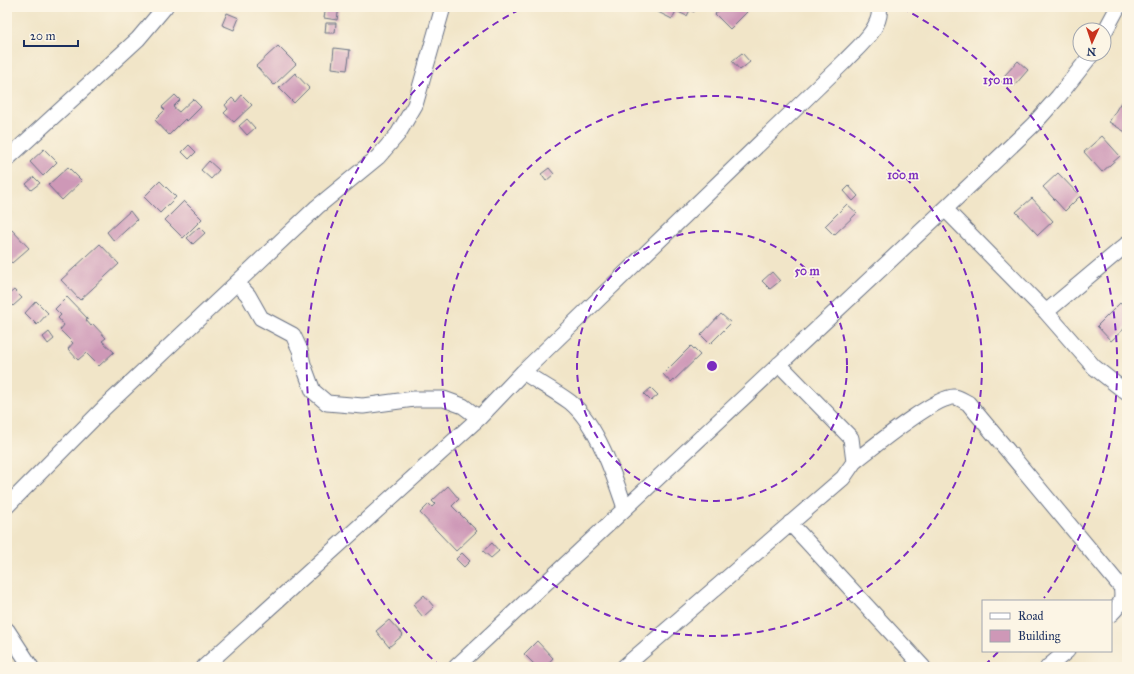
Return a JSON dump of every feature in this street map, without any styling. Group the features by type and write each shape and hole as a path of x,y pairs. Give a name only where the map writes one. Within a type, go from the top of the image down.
{"street":[{"path":"7,159 138,38 165,7"},
{"path":"7,506 105,407 317,207 378,157 398,134 415,105 443,7"},
{"path":"204,667 479,418 523,372 845,61 872,31 881,15 879,7"},
{"path":"1110,22 1118,7"},
{"path":"463,665 625,508 1033,125 1086,62"},
{"path":"945,209 1046,312 1094,367 1127,394"},
{"path":"1046,312 1127,244"},
{"path":"237,283 248,295 261,318 292,335 300,350 303,364 314,391 327,403 363,406 414,399 444,399 463,406 479,418"},
{"path":"779,364 851,438 854,462"},
{"path":"523,372 570,403 586,421 609,460 625,508"},
{"path":"624,667 843,478 854,462 902,425 941,400 955,397 968,403 1121,587 1124,597 1120,605 1112,613"},
{"path":"790,523 923,667"},
{"path":"7,630 31,667"},
{"path":"1048,667 1066,652"}],"building":[{"path":"326,7 339,7 337,20 324,18"},
{"path":"658,7 697,7 694,12 690,10 687,16 676,11 672,19 656,11"},
{"path":"723,7 743,7 747,12 730,29 715,14"},
{"path":"227,13 239,18 234,30 222,25"},
{"path":"326,23 336,23 335,33 325,33"},
{"path":"278,46 296,64 274,85 256,66"},
{"path":"334,48 350,50 347,70 332,68"},
{"path":"742,53 750,62 740,70 732,61"},
{"path":"1018,61 1028,70 1014,86 1004,76"},
{"path":"295,73 309,88 294,103 279,88"},
{"path":"175,95 180,100 173,107 179,112 193,99 201,107 187,121 185,119 169,135 155,120 165,110 162,107"},
{"path":"242,95 252,105 234,122 224,113 228,109 225,105 232,98 236,102"},
{"path":"1121,102 1127,105 1127,133 1109,122"},
{"path":"247,119 255,128 247,135 239,126"},
{"path":"1102,136 1120,156 1102,172 1084,152"},
{"path":"189,145 196,152 189,159 182,152"},
{"path":"44,149 57,162 43,176 30,162"},
{"path":"209,161 219,170 211,179 201,170"},
{"path":"68,167 82,181 62,200 48,185"},
{"path":"549,168 554,174 546,181 541,174"},
{"path":"1058,173 1080,196 1065,211 1043,187"},
{"path":"34,177 40,183 31,190 26,184"},
{"path":"160,181 176,197 160,213 144,197"},
{"path":"849,186 858,196 853,201 844,191"},
{"path":"1032,198 1053,221 1038,235 1016,212"},
{"path":"184,201 202,219 183,238 165,220"},
{"path":"847,204 857,213 834,235 825,226"},
{"path":"130,211 137,220 114,241 107,232"},
{"path":"199,227 205,233 193,244 187,238"},
{"path":"12,230 29,248 12,263 7,258 7,234"},
{"path":"100,244 119,264 80,300 61,280"},
{"path":"772,272 780,281 770,289 762,281"},
{"path":"14,290 22,298 13,306 7,300 7,296"},
{"path":"67,297 88,319 86,320 91,326 93,324 106,338 102,341 114,352 99,366 86,353 78,360 68,349 73,343 60,330 64,325 58,318 61,315 55,309"},
{"path":"36,301 48,313 37,325 25,313"},
{"path":"1120,303 1127,310 1127,326 1111,341 1097,326"},
{"path":"721,314 731,323 710,344 701,335"},
{"path":"49,332 54,339 48,344 43,337"},
{"path":"691,346 700,355 671,383 663,374"},
{"path":"651,388 658,395 651,401 644,394"},
{"path":"448,486 459,499 452,506 477,531 456,551 420,513 429,504 432,507 435,504 432,501"},
{"path":"492,543 499,551 491,558 483,551"},
{"path":"462,553 470,561 464,567 456,559"},
{"path":"424,595 434,607 423,617 413,605"},
{"path":"389,620 403,635 389,647 376,631"},
{"path":"537,641 553,658 545,667 537,667 524,654"}]}
